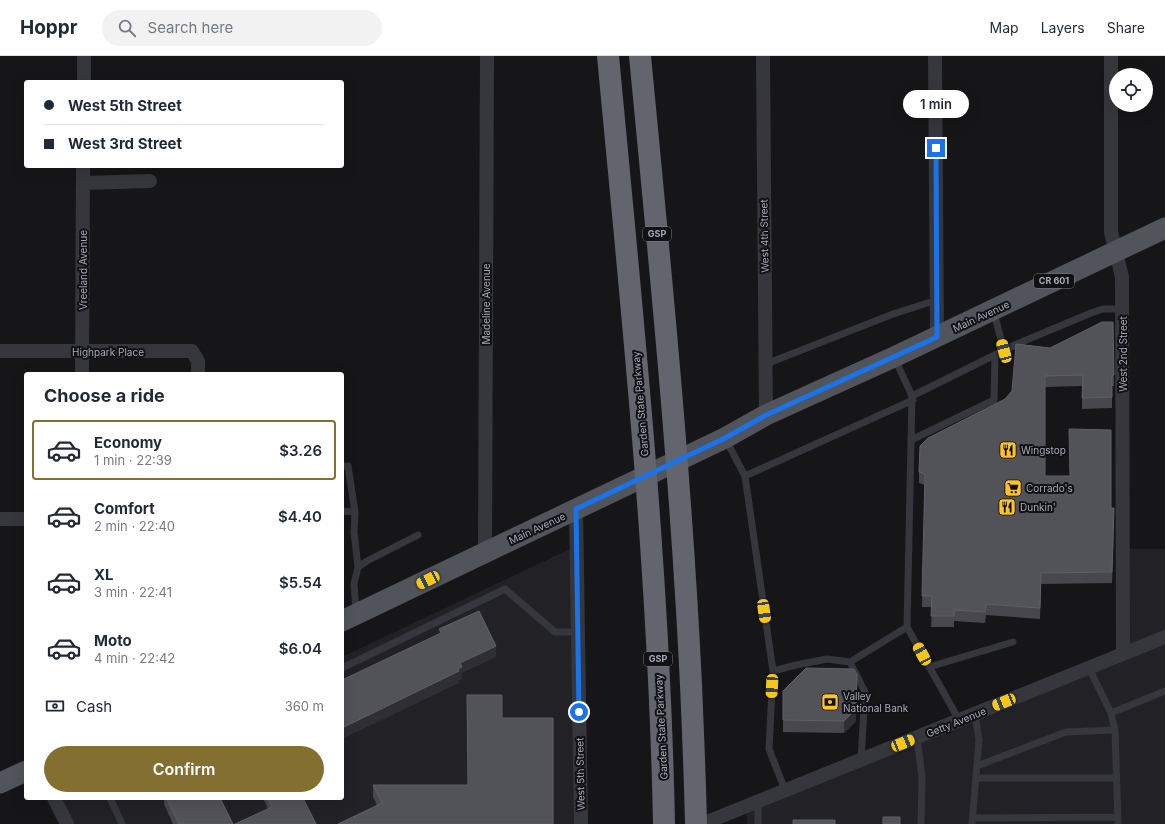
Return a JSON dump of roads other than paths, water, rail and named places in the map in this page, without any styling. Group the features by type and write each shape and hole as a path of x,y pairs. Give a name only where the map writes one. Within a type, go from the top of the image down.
{"highway":[{"name":"Garden State Parkway","path":"608,56 641,404 656,615 664,824"},
{"name":"GSP","path":"640,56 673,412 680,506 689,634 696,785 696,824"}],"main road":[{"name":"Main Avenue","path":"349,617 725,438 766,415 937,337 1165,228"},
{"path":"0,783 24,772"}],"street":[{"path":"84,56 84,80"},
{"name":"Madeline Avenue","path":"485,552 487,56"},
{"name":"West 4th Street","path":"763,56 766,415"},
{"path":"935,56 937,337"},
{"name":"West 2nd Street","path":"1111,56 1110,232 1122,278 1124,654"},
{"name":"Vreeland Avenue","path":"82,372 83,168"},
{"path":"83,183 150,182"},
{"name":"Highpark Place","path":"0,351 192,352 198,361 198,372"},
{"name":"West 5th Street","path":"576,509 581,824"},
{"path":"0,519 24,519"},
{"name":"Getty Avenue","path":"702,824 1165,637"},
{"path":"55,800 67,824"}],"lane":[{"path":"766,364 893,314 937,300"},
{"path":"745,476 913,398 1004,351 1091,313 1103,310 1122,309"},
{"path":"993,310 1004,351"},
{"path":"912,440 994,400 996,355"},
{"path":"894,357 913,398 907,627 959,720"},
{"path":"725,438 745,476 773,671 769,749 785,790"},
{"path":"344,466 348,466 355,512 354,532 358,567 349,617"},
{"path":"344,511 355,512"},
{"path":"358,567 418,535"},
{"path":"344,667 505,589 555,632 578,632"},
{"path":"773,671 827,659 850,662 907,627"},
{"path":"929,667 1013,642"},
{"path":"850,662 865,692 862,760"},
{"path":"975,714 979,740 973,821 1118,820 1115,730 1111,713 1089,668"},
{"path":"1111,713 1165,692"},
{"path":"977,766 1066,732 1115,730"},
{"path":"917,737 922,778 920,824"},
{"path":"976,778 1116,778"},
{"path":"111,800 122,824"},
{"path":"758,802 758,824"}],"place":[{"name":"Wingstop","path":"1008,450"},
{"name":"Corrado's","path":"1013,488"},
{"name":"Dunkin'","path":"1007,507"},
{"name":"Valley National Bank","path":"830,702"}]}
